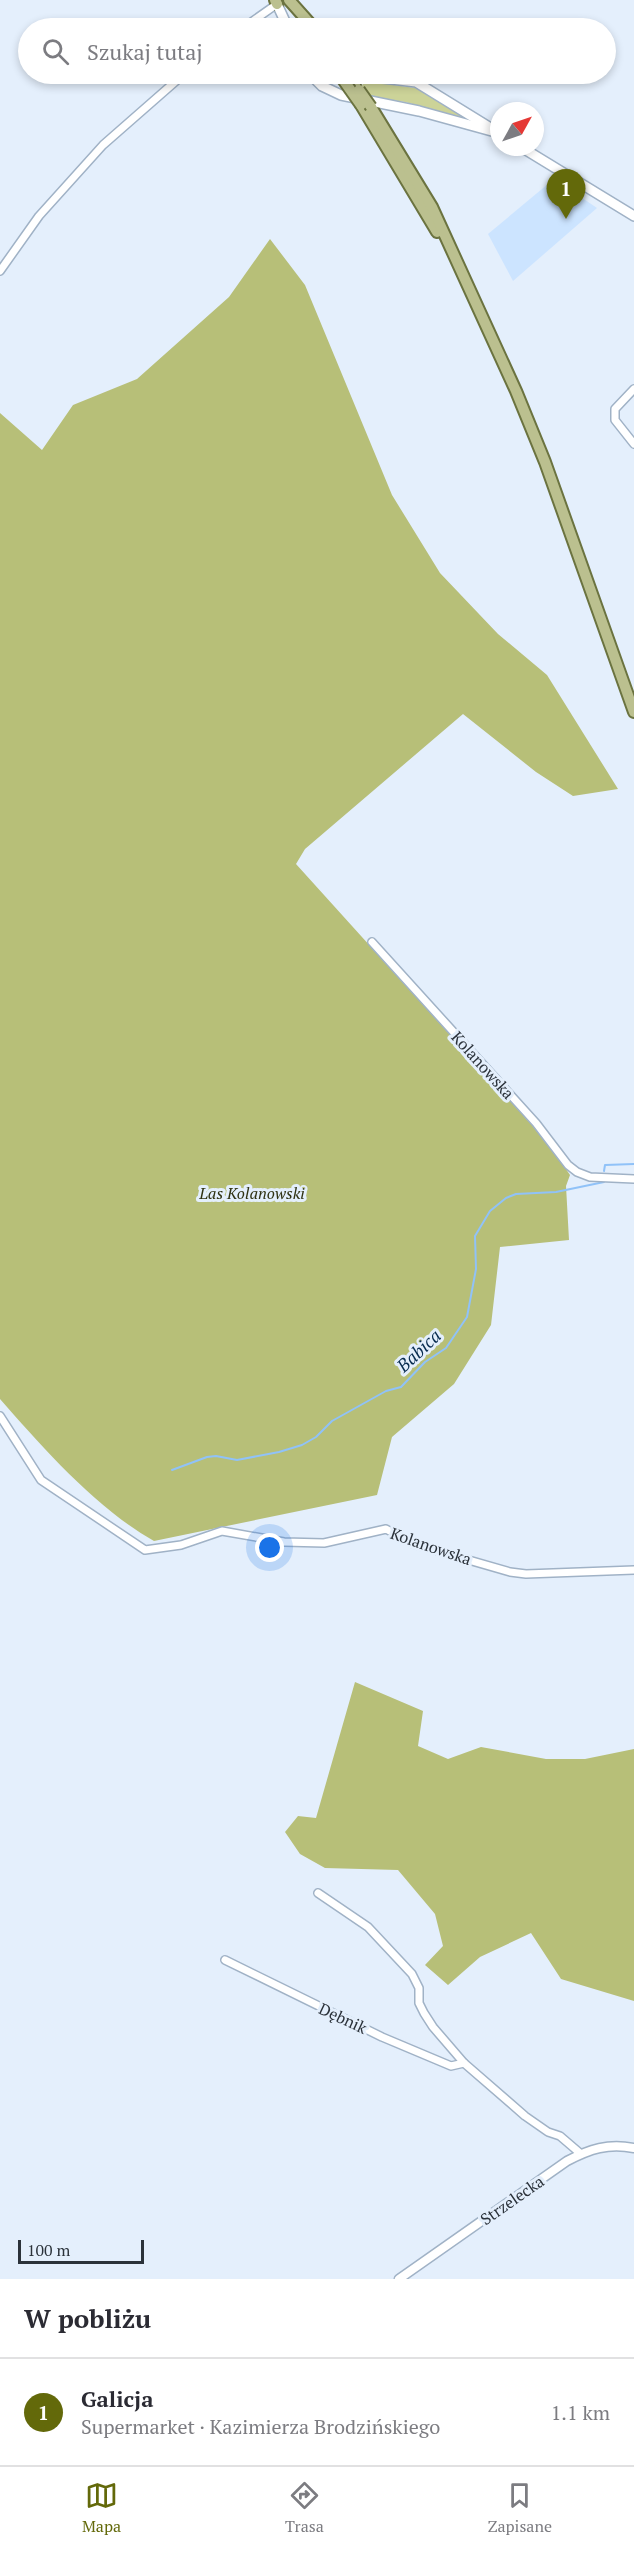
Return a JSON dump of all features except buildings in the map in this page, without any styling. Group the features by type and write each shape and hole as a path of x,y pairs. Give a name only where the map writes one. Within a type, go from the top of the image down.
{"main road":[{"path":"288,0 301,18"},
{"path":"288,0 305,18"},
{"path":"276,2 283,18"},
{"path":"320,84 341,95 490,131"},
{"path":"352,84 465,282 516,391 545,462 634,712"},
{"path":"419,84 490,127"},
{"path":"536,156 634,216"}],"street":[{"path":"256,18 276,2"},
{"path":"0,271 39,216 103,145 172,84"},
{"path":"634,389 615,410 615,420 634,444"},
{"name":"Kolanowska","path":"372,942 536,1123 568,1165 577,1172 590,1177 634,1179"},
{"name":"Kolanowska","path":"0,1416 41,1480 145,1550 181,1545 222,1531 284,1542 324,1543 386,1529 413,1544 510,1572 526,1574 634,1570"},
{"path":"318,1893 368,1927 412,1974 419,1988 419,2002 424,2013 464,2063 525,2116 549,2132 560,2136 581,2154"},
{"name":"Dębnik","path":"225,1960 382,2037 451,2066 464,2063"},
{"name":"Strzelecka","path":"399,2279 581,2154 603,2146 618,2145 634,2148"}],"shaded area":[{"path":"554,179 597,208 513,281 488,234"}],"green space":[{"path":"363,84 387,84 415,88 469,119 405,102 370,97 361,86"},
{"name":"Las Kolanowski","path":"270,239 305,285 392,495 440,573 498,634 547,675 618,789 573,796 536,772 463,714 305,849 296,864 549,1144 570,1175 566,1186 569,1240 500,1247 491,1325 454,1384 392,1437 377,1495 154,1541 133,1528 92,1495 53,1457 0,1399 0,413 42,450 73,405 137,379 229,297"},
{"path":"355,1682 423,1711 418,1746 448,1759 481,1747 546,1759 585,1759 634,1749 634,2001 561,1979 531,1933 480,1957 448,1985 425,1965 443,1946 435,1914 398,1870 325,1868 300,1854 285,1832 298,1816 316,1818"}],"waterway":[{"name":"Babica","path":"604,1171 605,1165 634,1164"},
{"name":"Babica","path":"172,1470 207,1457 216,1456 237,1460 302,1445 316,1437 332,1421 386,1391 401,1387 425,1362 446,1348 467,1317 476,1269 475,1236 490,1211 506,1198 516,1194 556,1192 604,1182"}],"place":[{"name":"Galicja","path":"566,219"}]}
